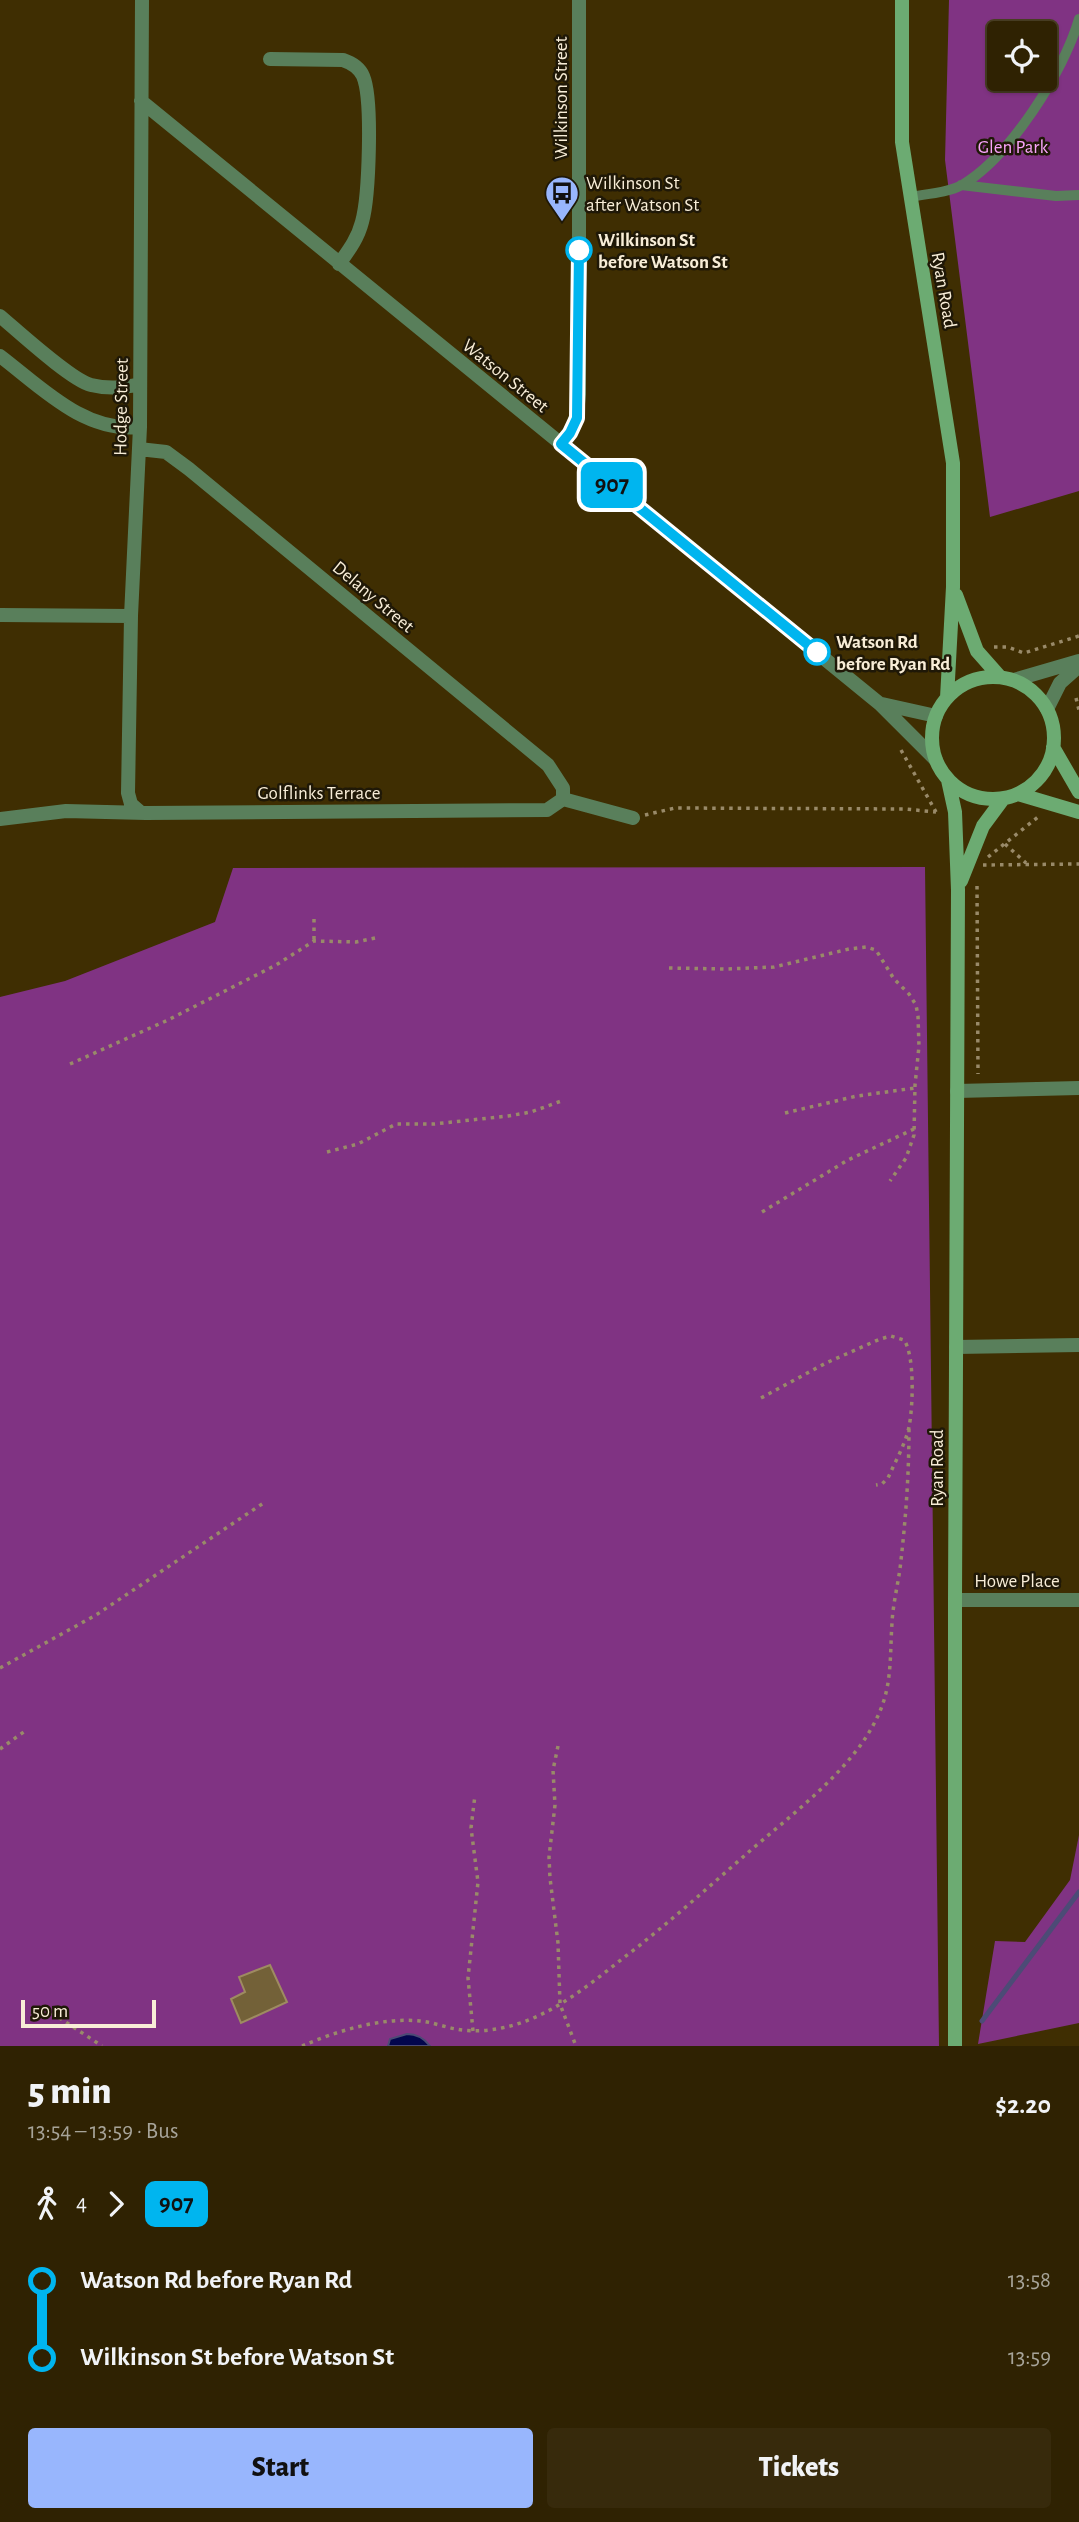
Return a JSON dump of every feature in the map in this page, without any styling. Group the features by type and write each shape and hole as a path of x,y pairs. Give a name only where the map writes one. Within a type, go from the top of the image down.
{"street":[{"name":"Hodge Street","path":"139,811 131,804 128,793 131,617 140,428 142,0"},
{"name":"Wilkinson Street","path":"561,444 577,418 579,394 579,0"},
{"name":"Ryan Road","path":"902,0 902,142 953,463 953,587 947,698"},
{"path":"270,59 343,60 352,63 363,75 368,108 365,206 356,240 339,264"},
{"name":"Watson Street","path":"141,101 880,704 936,760"},
{"path":"0,316 89,385 122,388 140,384"},
{"path":"0,356 66,407 91,421 123,429 140,428"},
{"name":"Delany Street","path":"139,449 166,452 221,495 548,765 562,788 564,799"},
{"name":"Ryan Road","path":"953,587 977,651 1007,679"},
{"path":"0,615 131,617"},
{"path":"1007,679 1038,697 1047,709 1052,721 1053,747 1050,762 1042,775 1018,794 1003,799 973,796 948,780 936,760 932,737 936,716 947,698 971,681 1007,679 1079,661"},
{"path":"1047,709 1060,683 1079,666"},
{"name":"Watson Street","path":"880,704 936,716"},
{"path":"1053,747 1079,792"},
{"name":"Ryan Road","path":"948,780 955,812 958,890 955,2046"},
{"path":"1018,794 1079,811"},
{"path":"564,799 633,818"},
{"name":"Golflinks Terrace","path":"0,819 65,811 547,810 564,799"},
{"name":"Ryan Road","path":"958,890 983,826 1003,799"},
{"path":"957,1091 1079,1088"},
{"path":"956,1348 1079,1345"},
{"name":"Howe Place","path":"955,1600 1079,1600"}],"lane":[{"path":"961,186 1002,152 1031,115 1073,41 1079,19"},
{"path":"909,197 961,186 1056,196 1079,195"}],"path":[{"path":"992,648 1008,647 1024,653 1079,636"},
{"path":"1076,698 1079,710"},
{"path":"633,818 675,808 905,809 936,812 901,749"},
{"path":"979,873 981,865 1038,817"},
{"path":"1005,844 1028,865"},
{"path":"981,865 1079,864"},
{"path":"977,881 978,1091"},
{"path":"314,919 314,941"},
{"path":"70,1064 179,1015 276,965 314,941 356,942 375,938"},
{"path":"669,968 717,970 774,967 838,951 873,948 916,1005 919,1046 913,1141 890,1181"},
{"path":"785,1113 857,1096 915,1088"},
{"path":"327,1152 358,1144 396,1124 434,1124 508,1116 531,1112 564,1100"},
{"path":"762,1212 848,1160 914,1129"},
{"path":"302,2046 339,2033 395,2021 422,2021 473,2031 512,2025 561,2004 641,1945 706,1890 815,1793 867,1736 889,1685 892,1622 907,1493 910,1352 904,1340 898,1337 880,1339 761,1398"},
{"path":"876,1485 882,1484 888,1478 909,1428"},
{"path":"0,1668 96,1615 265,1502"},
{"path":"0,1749 25,1731"},
{"path":"558,1746 553,1770 555,1805 549,1857 559,1953 561,2004 576,2046"},
{"path":"473,2031 468,1978 478,1882 471,1828 475,1795"},
{"path":"52,2013 102,2046"}],"green space":[{"name":"Glen Park","path":"949,0 1079,0 1079,491 990,517 945,160"},
{"path":"925,867 939,2046 0,2046 0,997 65,981 215,922 233,868"},
{"path":"1079,1835 1079,2023 978,2044 995,1941 1025,1942 1070,1880"}],"shaded area":[{"path":"407,2034 420,2037 430,2046 388,2046 390,2039"}],"building":[{"path":"270,1965 287,2002 241,2023 231,1999 245,1992 239,1977"}],"waterway":[{"path":"982,2021 1079,1892"}],"bus line":[{"name":"907","path":"579,250 577,418 561,444 817,652"}],"place":[{"name":"Wilkinson St after Watson St","path":"562,223"},
{"name":"Wilkinson St before Watson St","path":"579,250"},
{"name":"Watson Rd before Ryan Rd","path":"817,652"}]}
